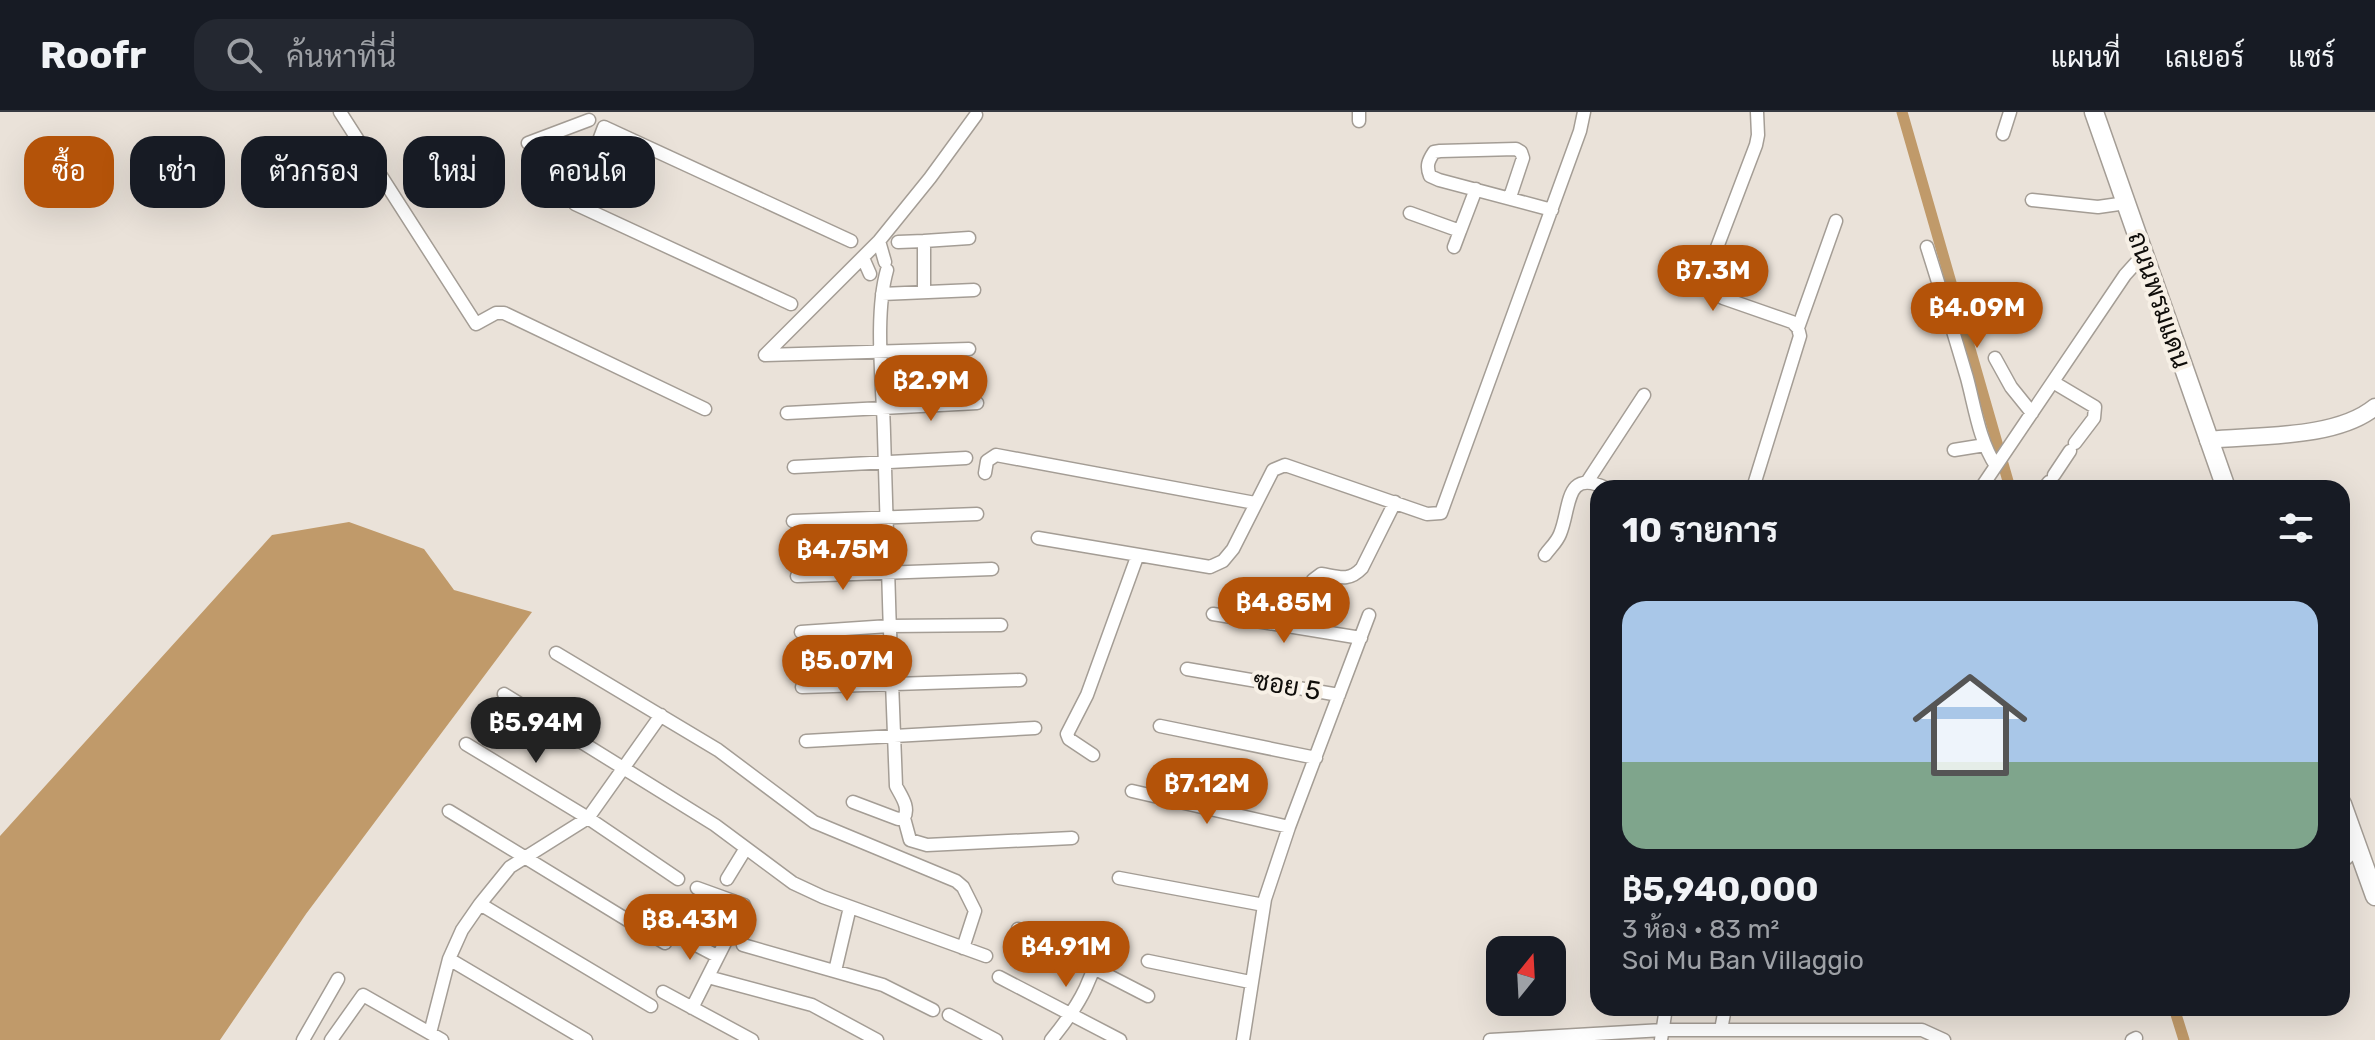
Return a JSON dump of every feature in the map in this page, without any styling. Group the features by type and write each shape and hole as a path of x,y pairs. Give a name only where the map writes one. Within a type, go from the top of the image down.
{"main road":[{"name":"ถนนพรมแดน","path":"2094,112 2223,480"},
{"path":"2350,826 2375,896"}],"street":[{"path":"340,112 476,324 496,313 504,313 705,409"},
{"path":"1038,538 1210,567 1223,561 1233,549 1273,470 1285,465 1436,515 1445,507 1584,112"},
{"path":"1755,480 1800,336 1798,328 1792,322 1723,298 1706,287 1713,258 1756,145 1757,112"},
{"path":"2003,134 2010,112"},
{"path":"969,349 765,355 879,241 976,115"},
{"path":"543,136 587,116 604,127 851,241"},
{"path":"604,127 575,204 791,304"},
{"path":"1510,197 1523,158 1521,152 1507,148 1434,152 1427,169 1430,176 1552,210"},
{"path":"1454,247 1476,189"},
{"path":"2032,200 2098,207 2126,203"},
{"path":"1410,213 1460,231"},
{"path":"1798,328 1836,221"},
{"path":"898,242 969,238"},
{"path":"877,285 886,266 879,241"},
{"path":"924,241 924,292"},
{"path":"1927,247 1985,445 1997,464"},
{"path":"1986,480 2125,275 2144,254"},
{"path":"863,258 877,285 882,351 896,786 906,805 904,818 910,840 927,845 1072,838"},
{"path":"877,285 924,292 974,290"},
{"path":"1995,358 2011,387 2032,413"},
{"path":"2051,480 2094,418 2095,407 2053,382"},
{"path":"1545,555 1560,533 1571,494 1577,486 1587,482 1644,395"},
{"path":"787,413 977,403"},
{"path":"2208,440 2339,427 2364,416 2375,407"},
{"path":"1954,450 1985,445"},
{"path":"985,473 987,461 996,455 1255,503"},
{"path":"794,467 966,458"},
{"path":"1309,591 1313,580 1321,574 1349,579 1355,576 1395,502"},
{"path":"793,521 977,514"},
{"path":"1093,755 1069,739 1067,734 1087,695 1137,557"},
{"path":"797,576 992,569"},
{"path":"1213,614 1361,638"},
{"path":"1243,1040 1264,905 1289,827 1369,615"},
{"path":"801,632 889,626 1001,625"},
{"path":"556,653 750,771 821,827 956,881 963,887 975,911 963,948"},
{"name":"ซอย 5","path":"1187,669 1339,695"},
{"path":"802,687 1020,680"},
{"path":"504,694 623,766 793,883 986,956"},
{"path":"331,1040 363,995 436,1037 449,959 462,930 480,904 499,878 524,856 588,818 661,715"},
{"path":"1160,726 1316,758"},
{"path":"806,741 1035,728"},
{"path":"466,744 588,818 678,879"},
{"path":"1132,791 1289,827"},
{"path":"853,802 889,817 904,818"},
{"path":"449,811 665,943"},
{"path":"727,879 746,848"},
{"path":"2350,855 2358,848"},
{"path":"1119,878 1264,905"},
{"path":"692,1008 744,905 697,888"},
{"path":"480,904 651,1006"},
{"path":"835,971 850,907"},
{"path":"1018,929 1148,996"},
{"path":"1051,1040 1072,1015 1095,969 1101,929"},
{"path":"679,936 717,956"},
{"path":"743,945 894,989 933,1010"},
{"path":"449,959 586,1040"},
{"path":"1148,961 1250,982"},
{"path":"708,977 812,1005 877,1040"},
{"path":"999,977 1120,1040"},
{"path":"303,1040 338,979"},
{"path":"663,992 752,1040"},
{"path":"949,1015 996,1040"},
{"path":"1721,1030 1724,1016"},
{"path":"1490,1040 1662,1035 1721,1030 1922,1030 1944,1040"}],"shaded area":[{"path":"349,522 424,549 454,590 532,612 306,914 220,1040 0,1040 0,836 272,535"}],"waterway":[{"path":"1902,112 2008,480"},
{"path":"2176,1016 2184,1040"}]}
